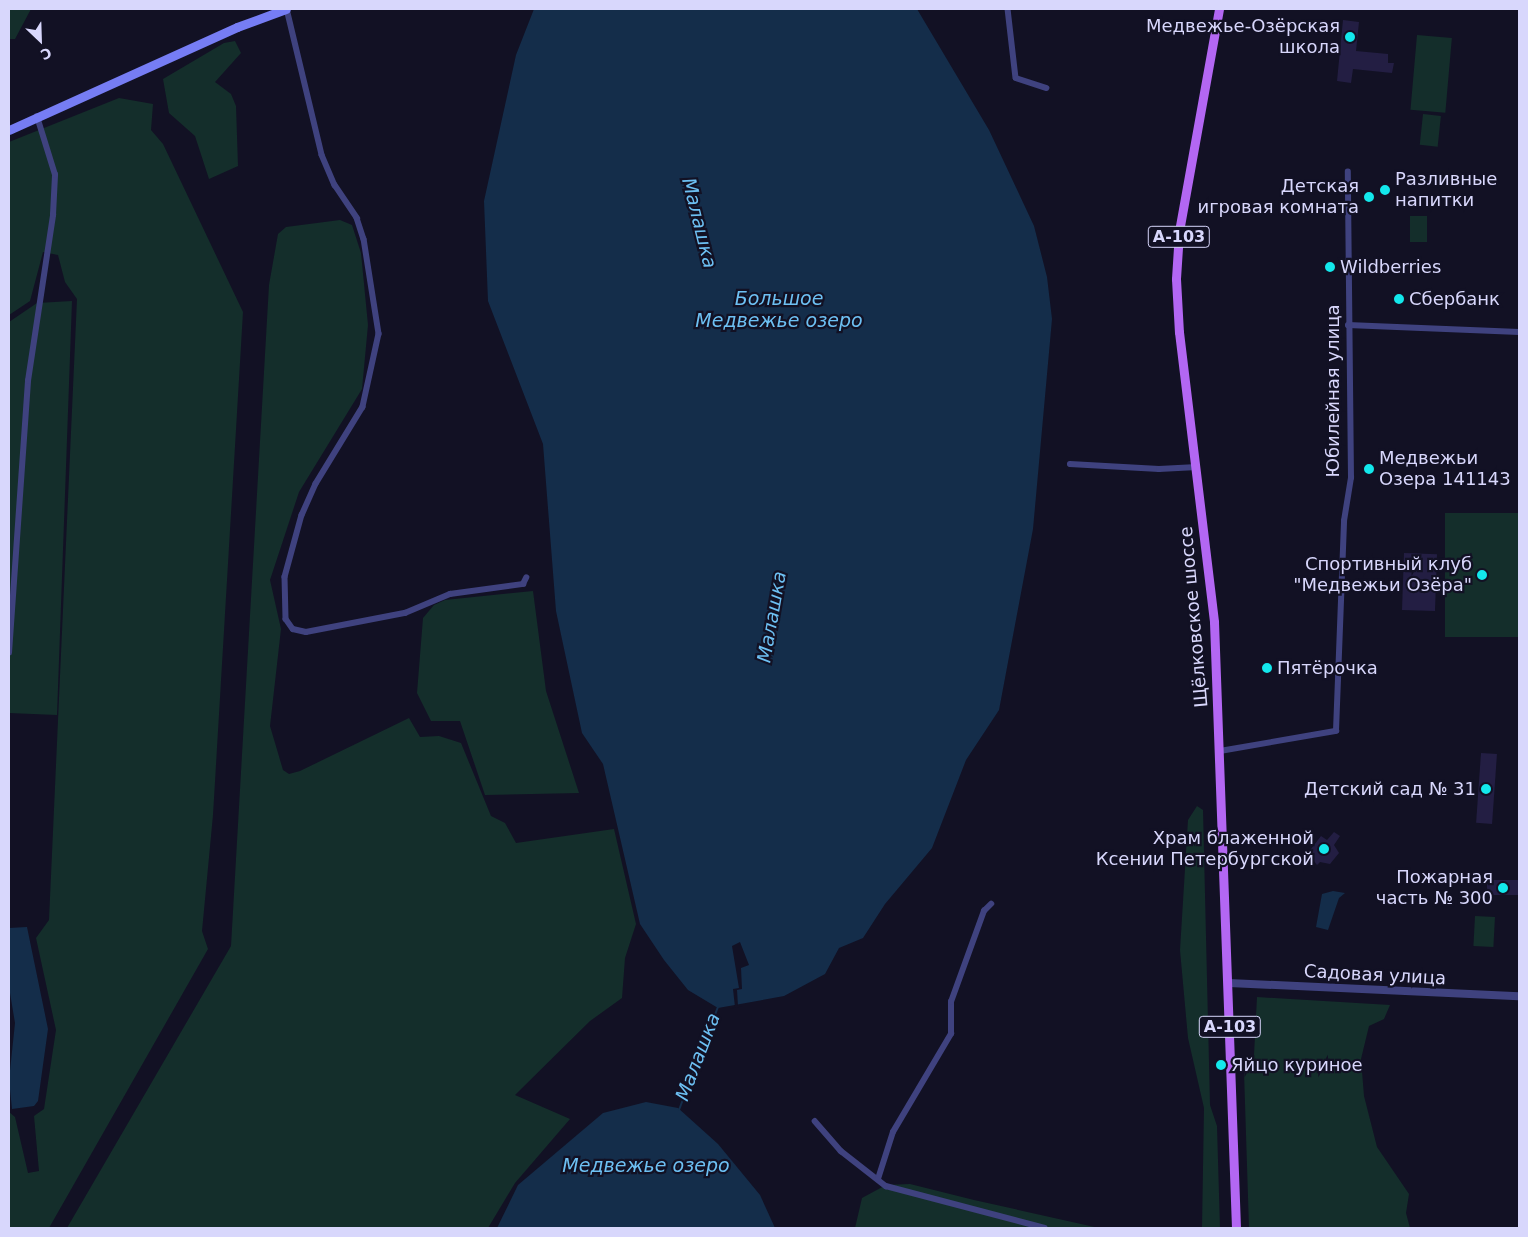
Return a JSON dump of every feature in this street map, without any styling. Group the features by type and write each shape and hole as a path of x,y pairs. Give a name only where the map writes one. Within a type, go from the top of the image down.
{"main road":[{"path":"9,130 237,26 286,9"},
{"name":"Щёлковское шоссе","path":"1219,9 1179,232 1176,279 1179,332 1197,467 1214,622 1229,983 1236,1228"}],"street":[{"path":"286,9 322,155 335,185 357,218 364,239 379,334 364,407 316,484 302,515 285,577 286,619 293,628 306,632 405,613 450,594 523,584 526,578"},
{"path":"1008,9 1016,78 1046,88"},
{"path":"9,653 28,382 49,260 55,175 37,117"},
{"name":"Юбилейная улица","path":"1220,751 1336,731 1344,521 1351,478 1348,172"},
{"path":"1348,325 1519,332"},
{"path":"1070,464 1159,469 1197,467"},
{"path":"878,1179 893,1132 951,1034 951,1002 962,966 984,911 991,904"},
{"name":"Садовая улица","path":"1229,983 1519,996"},
{"path":"815,1121 841,1151 878,1179 907,1194 1045,1228"}],"green space":[{"path":"9,9 31,9 15,39 9,39"},
{"path":"1417,35 1452,38 1445,113 1410,110"},
{"path":"235,41 241,53 215,82 231,94 236,106 238,166 209,179 195,136 169,113 163,79 224,43"},
{"path":"119,98 153,104 151,130 163,144 243,312 213,815 202,931 208,949 49,1228 9,1228 9,1112 15,1117 28,1173 39,1171 34,1116 44,1109 56,1030 36,938 49,920 77,299 65,282 58,255 43,252 30,301 9,315 9,142"},
{"path":"1423,114 1441,116 1438,147 1420,145"},
{"path":"1410,216 1427,216 1427,242 1410,242"},
{"path":"340,220 352,225 361,253 368,325 362,389 299,492 270,580 281,629 270,726 283,770 289,774 300,771 409,718 420,737 439,736 461,743 491,816 505,823 516,843 614,829 636,924 625,958 622,998 590,1021 515,1095 570,1119 515,1183 488,1228 67,1228 231,946 269,285 278,234 286,227"},
{"path":"72,301 57,715 9,713 9,322 37,303"},
{"name":"Спортивный клуб \"Медвежьи Озёра\"","path":"1445,513 1519,513 1519,637 1445,637"},
{"path":"533,591 546,691 579,793 485,795 460,721 431,721 417,693 423,618 434,605 445,600"},
{"path":"1197,806 1203,810 1210,1105 1217,1126 1220,1228 1202,1228 1204,1108 1188,1038 1180,950 1188,820"},
{"path":"1475,916 1495,917 1493,947 1473,946"},
{"path":"1257,997 1390,1005 1384,1019 1369,1026 1361,1059 1364,1096 1377,1147 1409,1194 1406,1213 1410,1228 1249,1228 1244,1072 1254,1055"},
{"path":"910,1184 1099,1228 855,1228 862,1198 886,1185"}],"water":[{"name":"Большое Медвежье озеро","path":"534,9 917,9 989,130 1034,226 1047,277 1052,319 1033,529 999,710 966,760 932,848 885,904 863,938 839,948 825,974 784,996 718,1008 688,990 664,960 640,924 603,764 582,733 556,611 543,444 488,301 484,201 516,55"},
{"path":"1333,891 1345,893 1339,898 1328,930 1316,927 1322,894"},
{"path":"27,927 48,1029 38,1101 34,1106 12,1109 9,1080 15,1023 9,987 9,928"},
{"name":"Медвежье озеро","path":"646,1102 678,1108 718,1144 760,1195 775,1228 497,1228 518,1185 603,1113"}],"pier":[{"path":"740,942 749,965 741,968 742,989 737,990 738,1006 743,1006 730,1009 735,1007 733,989 739,988 732,946"}],"building":[{"name":"Медвежье-Озёрская школа","path":"1343,20 1359,22 1356,51 1388,54 1388,63 1394,63 1392,73 1353,69 1351,83 1337,81"},
{"path":"1404,553 1437,554 1435,611 1402,610"},
{"name":"Детский сад № 31","path":"1481,753 1497,754 1492,824 1476,823"},
{"name":"Храм блаженной Ксении Петербургской","path":"1334,832 1340,836 1334,845 1339,853 1330,864 1320,862 1317,865 1308,853 1321,836 1327,840"},
{"name":"Пожарная часть № 300","path":"1487,880 1519,880 1519,895 1487,895"}],"waterway":[{"name":"Малашка","path":"679,1110 718,1007"}],"place":[{"name":"Медвежье-Озёрская школа","path":"1350,37"},
{"name":"Разливные напитки","path":"1385,190"},
{"name":"Детская игровая комната","path":"1369,197"},
{"name":"Wildberries","path":"1330,267"},
{"name":"Сбербанк","path":"1399,299"},
{"name":"Медвежьи Озера 141143","path":"1369,469"},
{"name":"Спортивный клуб \"Медвежьи Озёра\"","path":"1482,575"},
{"name":"Пятёрочка","path":"1267,668"},
{"name":"Детский сад № 31","path":"1486,789"},
{"name":"Храм блаженной Ксении Петербургской","path":"1324,849"},
{"name":"Пожарная часть № 300","path":"1503,888"},
{"name":"Яйцо куриное","path":"1221,1065"}]}
